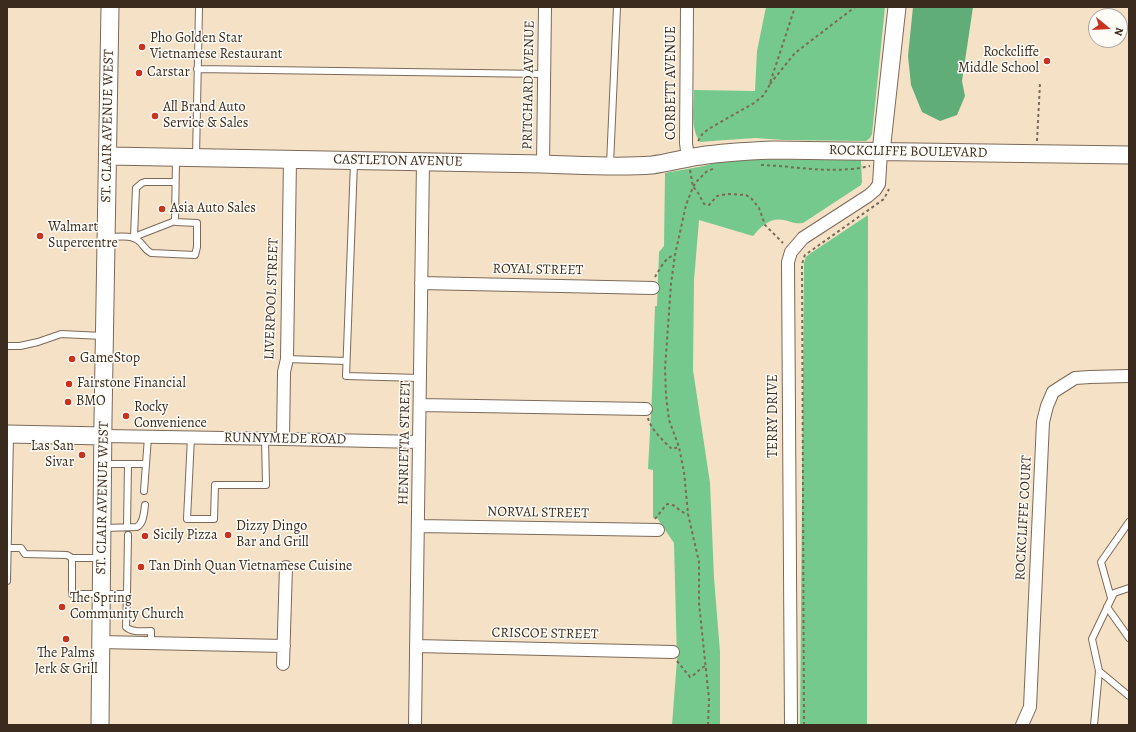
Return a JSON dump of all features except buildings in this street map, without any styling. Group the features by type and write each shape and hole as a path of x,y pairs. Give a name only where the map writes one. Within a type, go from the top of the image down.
{"street":[{"name":"ST. CLAIR AVENUE WEST","path":"100,725 110,7"},
{"name":"PRITCHARD AVENUE","path":"543,164 545,7"},
{"name":"CORBETT AVENUE","path":"687,7 686,143 688,158"},
{"path":"791,252 803,238 868,196 879,184 881,152 897,7"},
{"name":"ROCKCLIFFE BOULEVARD","path":"688,158 711,154 773,150 1129,155"},
{"name":"CASTLETON AVENUE","path":"108,156 424,161 610,166 652,165 688,158"},
{"name":"LIVERPOOL STREET","path":"282,439 284,372 287,359 290,159"},
{"name":"HENRIETTA STREET","path":"415,725 424,161"},
{"name":"TERRY DRIVE","path":"791,252 788,262 791,725"},
{"name":"ROYAL STREET","path":"421,283 652,285"},
{"name":"ROCKCLIFFE COURT","path":"1022,725 1030,707 1043,422 1047,406 1053,392 1075,378 1129,376"},
{"path":"420,405 647,411"},
{"name":"RUNNYMEDE ROAD","path":"8,434 419,442"},
{"name":"NORVAL STREET","path":"419,526 654,527"},
{"path":"283,664 286,567"},
{"path":"101,642 284,646"},
{"name":"CRISCOE STREET","path":"416,646 674,654"}],"lane":[{"path":"196,157 199,7"},
{"path":"610,166 616,7"},
{"path":"197,69 544,74"},
{"path":"175,221 176,157"},
{"path":"354,160 346,376 420,378"},
{"path":"134,237 136,188 138,185 145,182 175,182"},
{"path":"106,237 134,237 175,221 197,223 197,247 195,255 151,253 146,250 134,237"},
{"path":"7,346 26,345 61,334 105,336"},
{"path":"287,359 346,361"},
{"path":"7,581 8,434"},
{"path":"144,491 142,483 146,464 148,437"},
{"path":"191,437 187,520 214,519 215,485 266,485 266,438"},
{"path":"103,464 146,464"},
{"path":"127,527 129,483 128,464"},
{"path":"102,528 138,527 141,525 141,514 144,505"},
{"path":"1111,598 1101,562 1129,522"},
{"path":"128,535 126,627 128,630 132,631 151,631 151,643"},
{"path":"8,548 21,548 25,554 67,556 72,558 102,558"},
{"path":"72,558 72,594 127,594"},
{"path":"1094,725 1099,671 1092,639 1114,593 1129,588"},
{"path":"1107,607 1129,638"},
{"path":"1099,671 1129,696"}],"path":[{"path":"769,86 795,7"},
{"path":"791,252 765,224 759,208 751,198 746,195 728,194 717,196 709,204 704,204 693,187 688,158 702,133 754,103 764,95 769,86 795,53 855,7"},
{"path":"1037,145 1040,83"},
{"path":"760,165 815,169 852,169 871,165"},
{"path":"708,725 709,699 699,603 699,562 688,514 684,472 679,447 669,420 665,375 670,292 675,254 686,205 693,187 700,177 706,172 720,168"},
{"path":"804,725 802,264 805,255 884,199 890,187"},
{"path":"652,285 667,260 675,254"},
{"path":"647,411 650,424 665,443 672,449 679,447"},
{"path":"654,527 668,504 674,505 681,511 688,514"},
{"path":"674,654 676,660 690,677 702,667 706,666"}],"green space":[{"path":"766,7 885,7 872,134 870,138 866,141 784,140 755,138 700,142 694,124 694,90 755,91 757,51"},
{"path":"913,7 973,7 962,81 965,96 957,115 940,121 922,112 911,85 908,56"},
{"path":"729,159 861,160 862,182 861,185 803,223 779,219 771,221 759,229 753,236 699,220 694,280 693,370 710,483 714,578 720,652 720,725 672,725 677,660 674,543 657,518 653,518 653,470 648,469 655,306 657,306 659,252 664,246 665,173 704,166"},
{"path":"868,215 867,725 800,725 804,263 806,257 811,253"}],"place":[{"name":"Pho Golden Star Vietnamese Restaurant","path":"142,47"},
{"name":"Rockcliffe Middle School","path":"1047,61"},
{"name":"Carstar","path":"139,73"},
{"name":"All Brand Auto Service & Sales","path":"155,116"},
{"name":"Asia Auto Sales","path":"162,209"},
{"name":"Walmart Supercentre","path":"40,236"},
{"name":"GameStop","path":"72,359"},
{"name":"Fairstone Financial","path":"69,384"},
{"name":"BMO","path":"68,402"},
{"name":"Rocky Convenience","path":"126,416"},
{"name":"Las San Sivar","path":"82,455"},
{"name":"Dizzy Dingo Bar and Grill","path":"228,535"},
{"name":"Sicily Pizza","path":"145,536"},
{"name":"Tan Dinh Quan Vietnamese Cuisine","path":"141,567"},
{"name":"The Spring Community Church","path":"62,607"},
{"name":"The Palms Jerk & Grill","path":"66,639"}]}
